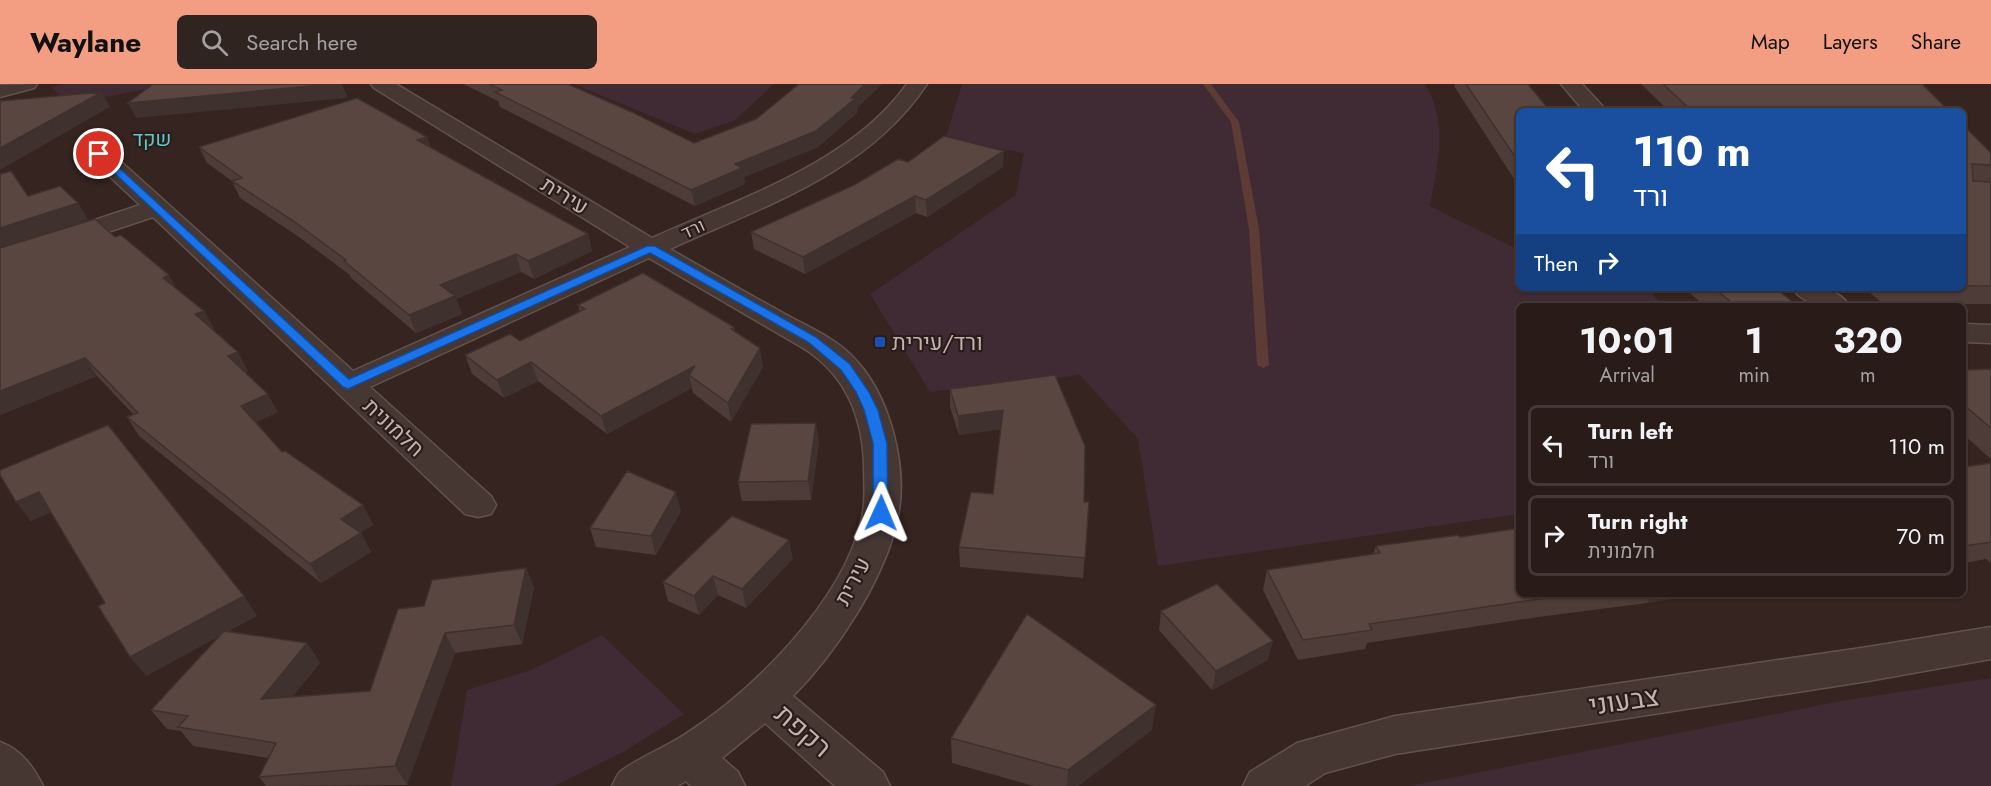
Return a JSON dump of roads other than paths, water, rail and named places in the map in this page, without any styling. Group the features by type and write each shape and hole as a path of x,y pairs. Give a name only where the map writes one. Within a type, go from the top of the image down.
{"street":[{"path":"0,91 27,84"},
{"name":"עירית","path":"381,84 440,117 651,249 812,340 846,367 863,392 871,410 880,443 881,513 856,577 838,608 812,645 766,698 690,757 635,786"},
{"name":"ורד","path":"348,385 811,175 845,156 889,122 916,84"},
{"path":"1571,84 1593,108"},
{"name":"חלמונית","path":"99,154 478,505"},
{"path":"0,260 156,208"},
{"path":"1811,291 1831,303"},
{"path":"1966,333 1991,334"},
{"name":"צבעוני","path":"1266,786 1313,757 1395,735 1868,664 1991,643"},
{"name":"רקפת","path":"766,698 867,786"},
{"path":"690,757 722,786"},
{"path":"0,762 20,786"}],"waterway":[{"path":"1207,84 1235,122 1254,229 1263,365"}],"place":[{"name":"ורד/עירית","path":"880,342"}],"district":[{"name":"שקד","path":"152,139"}]}
